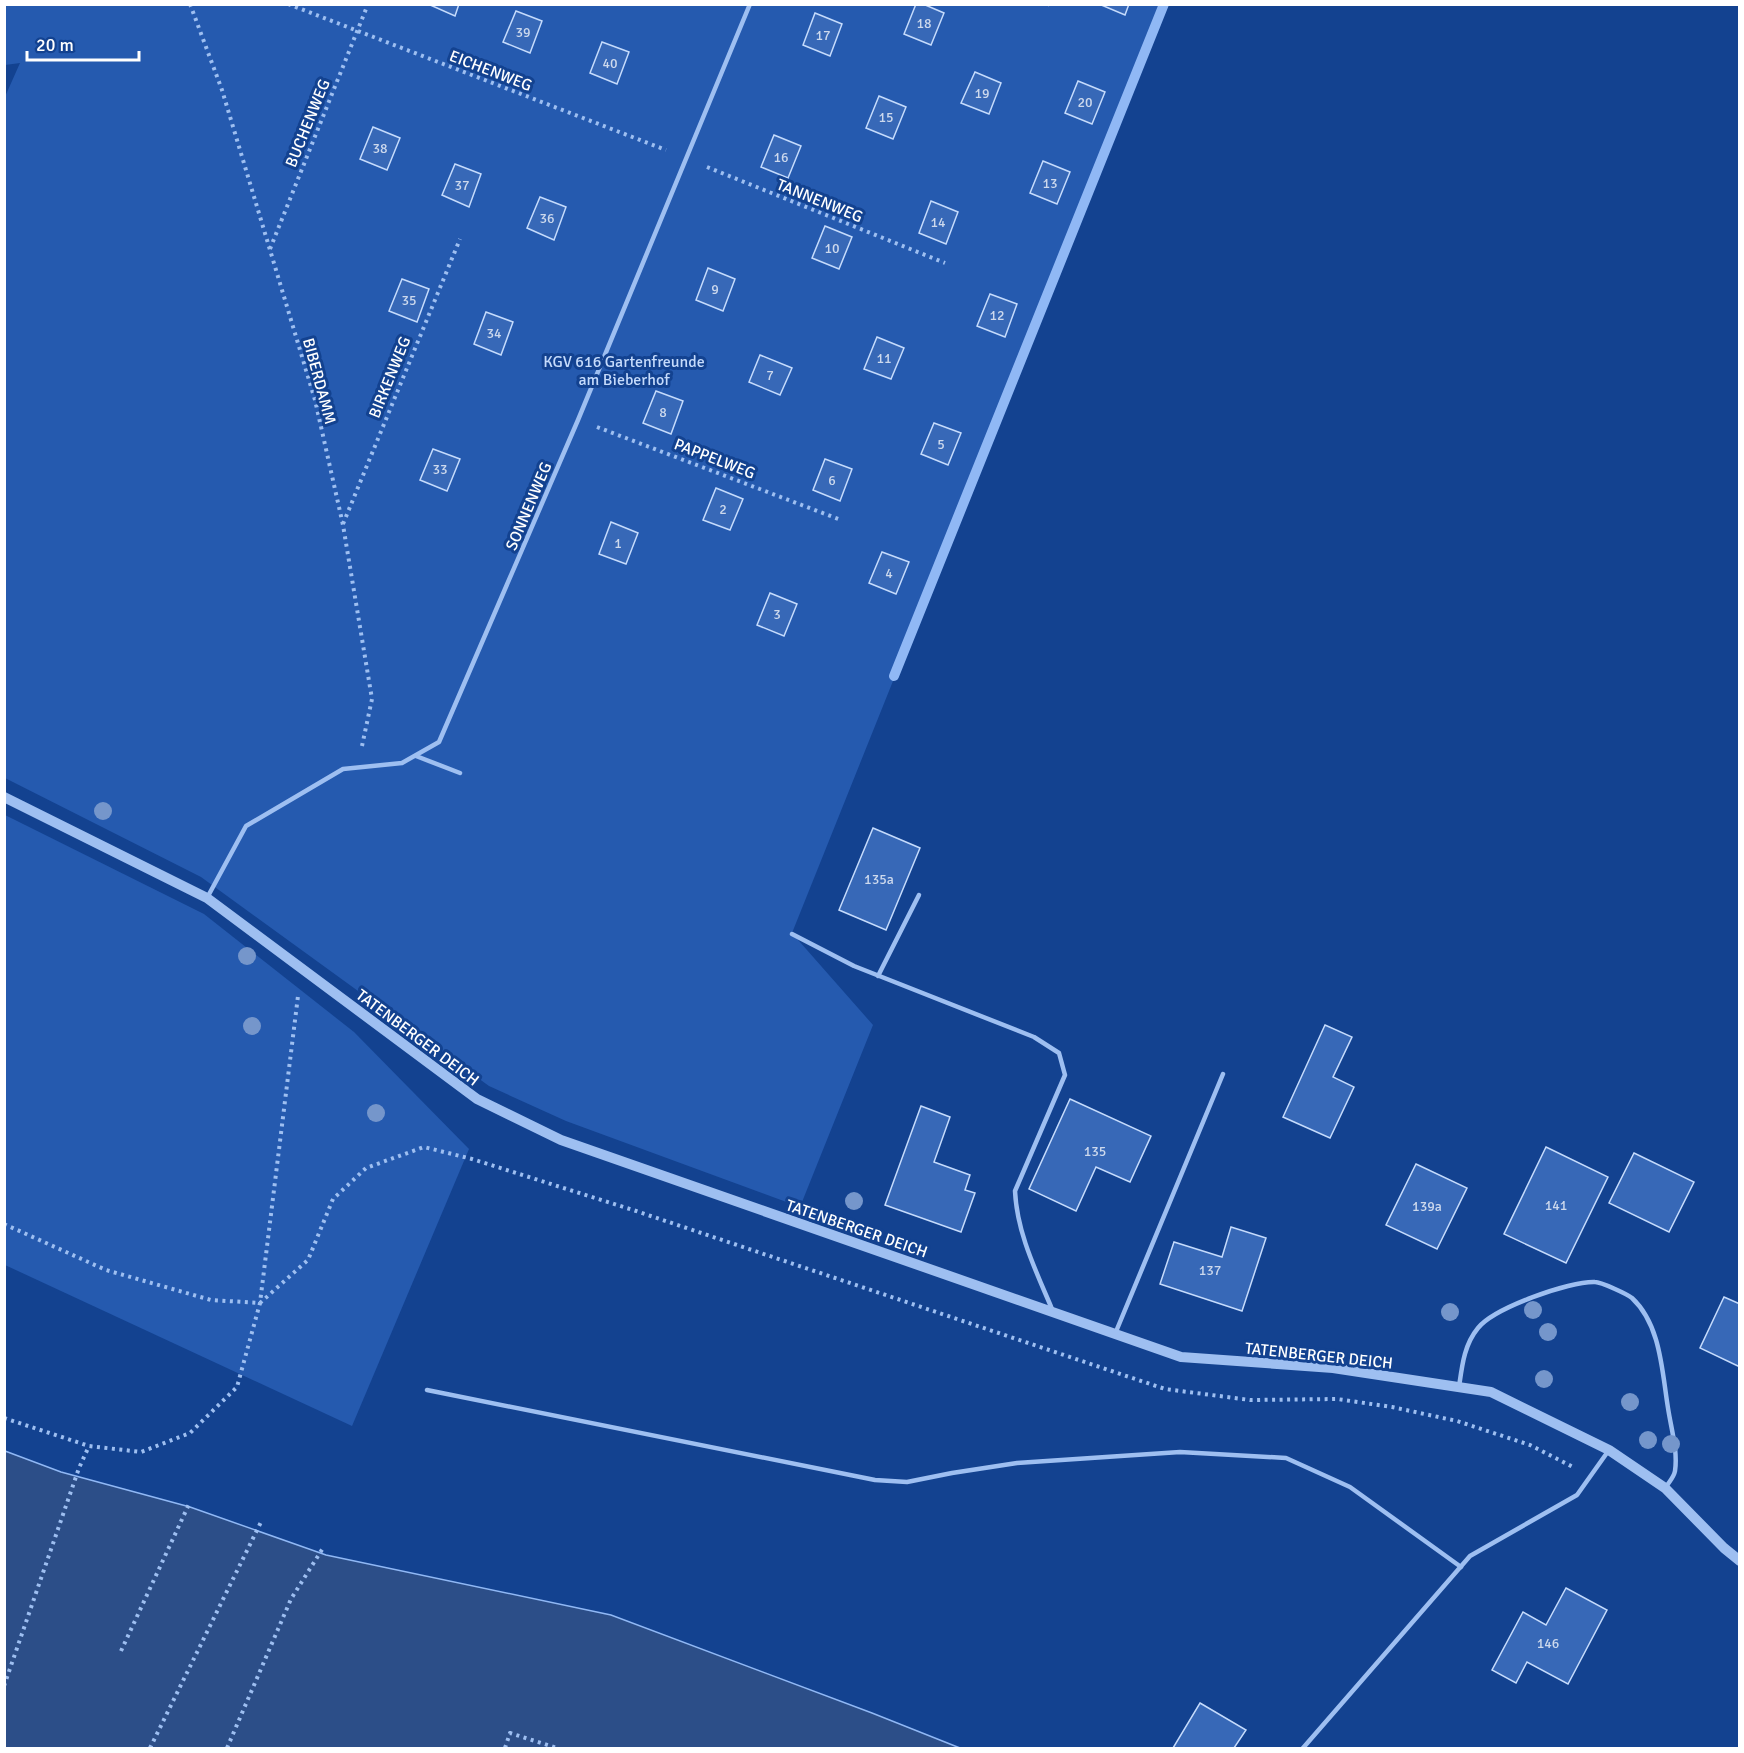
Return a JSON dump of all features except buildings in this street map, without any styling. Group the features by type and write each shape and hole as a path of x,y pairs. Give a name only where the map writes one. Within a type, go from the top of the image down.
{"street":[{"name":"TATENBERGER DEICH","path":"4,797 207,898 477,1099 561,1140 1181,1357 1333,1368 1491,1392 1609,1450 1665,1488 1724,1548 1740,1561"}],"lane":[{"name":"SONNENWEG","path":"207,898 246,826 343,769 402,763 439,742 578,420 750,4"},
{"path":"416,756 459,773"},
{"path":"878,976 919,895"},
{"path":"792,934 878,976 1034,1037 1059,1053 1065,1075 1015,1191 1016,1207 1029,1256 1054,1313"},
{"path":"1115,1334 1223,1074"},
{"path":"1459,1387 1463,1359 1469,1341 1479,1326 1497,1313 1562,1286 1596,1282 1631,1297 1650,1321 1659,1355 1675,1452 1675,1473 1665,1488"},
{"path":"427,1390 875,1480 907,1482 1017,1463 1180,1452 1286,1458 1350,1487 1461,1567"},
{"path":"1303,1749 1470,1556 1577,1495 1609,1450"}],"path":[{"name":"BIBERDAMM","path":"190,4 222,90 315,400 343,525 372,699 362,746 343,769"},
{"name":"EICHENWEG","path":"288,4 686,159"},
{"name":"BUCHENWEG","path":"270,251 368,4"},
{"name":"TANNENWEG","path":"686,159 945,264"},
{"name":"BIRKENWEG","path":"343,525 460,239"},
{"name":"PAPPELWEG","path":"578,420 841,520"},
{"path":"4,1418 89,1446 141,1452 190,1433 237,1387 260,1303 301,968"},
{"path":"4,1224 106,1270 211,1300 260,1303 308,1260 333,1199 366,1168 424,1148 472,1159 633,1210 1165,1389 1250,1400 1337,1399 1392,1407 1457,1421 1530,1445 1590,1476"},
{"path":"4,1686 79,1468 89,1446"},
{"path":"121,1651 190,1502"},
{"path":"150,1749 261,1522"},
{"path":"227,1749 291,1599 323,1548"},
{"path":"505,1749 510,1733 557,1749"}],"green space":[{"name":"KGV 616 Gartenfreunde am Bieberhof","path":"4,5 1164,5 792,933 873,1025 800,1207 566,1121 489,1086 201,877 5,778 4,99 20,63 5,65"},
{"path":"5,815 204,914 354,1032 469,1149 352,1426 5,1265"}],"shaded area":[{"path":"5,1451 61,1472 190,1507 326,1555 611,1615 960,1748 5,1748"}],"waterway":[{"path":"894,676 1164,4"}]}
